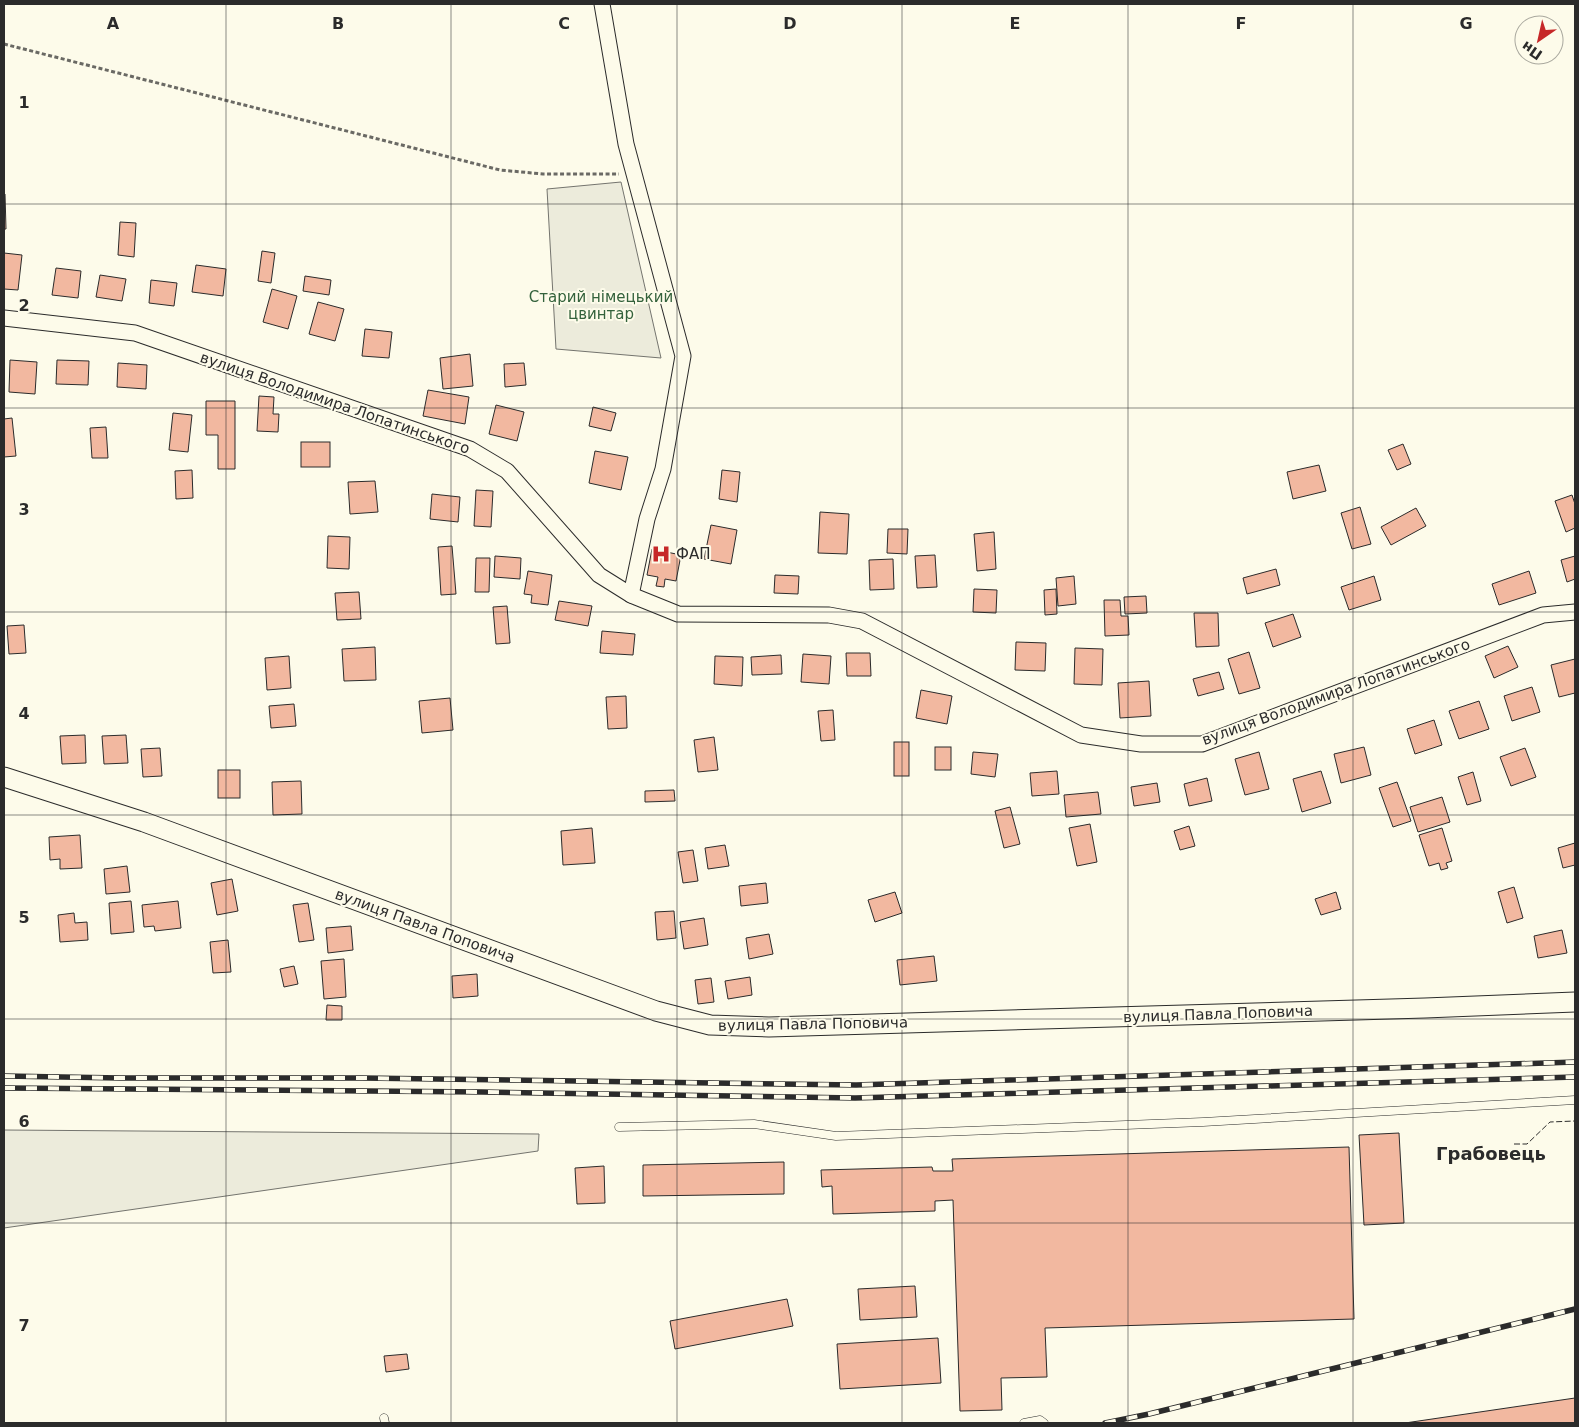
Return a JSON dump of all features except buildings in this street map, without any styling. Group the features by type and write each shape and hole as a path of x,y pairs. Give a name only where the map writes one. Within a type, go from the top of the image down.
{"street":[{"path":"602,4 626,144 684,356 663,468 647,519 631,595"},
{"name":"вулиця Володимира Лопатинського","path":"4,318 135,333 470,449 507,470 599,575 631,595 678,614 829,615 862,621 1081,735 1141,744 1202,744 1543,615 1575,612"},
{"name":"вулиця Павла Поповича","path":"4,777 144,822 656,1011 710,1025 779,1027 1575,1002"}],"lane":[{"path":"619,1127 754,1124 836,1136 1203,1122 1575,1100"},
{"path":"1024,1423 1040,1420 1044,1423"}],"path":[{"path":"4,44 500,170 543,174 634,174"}],"green space":[{"name":"Старий німецький цвинтар","path":"621,182 661,358 556,349 547,189"},
{"path":"4,1130 539,1134 538,1151 4,1228"}],"railway":[{"path":"4,1076 362,1078 856,1085 1575,1062"},
{"path":"4,1088 482,1092 855,1098 1575,1077"},
{"path":"1105,1423 1149,1414 1575,1309"}],"fence":[{"path":"1514,1144 1527,1144 1550,1122 1575,1121"}],"place":[{"name":"ФАП","path":"661,554"}],"district":[{"name":"Грабовець","path":"1491,1154"}]}
